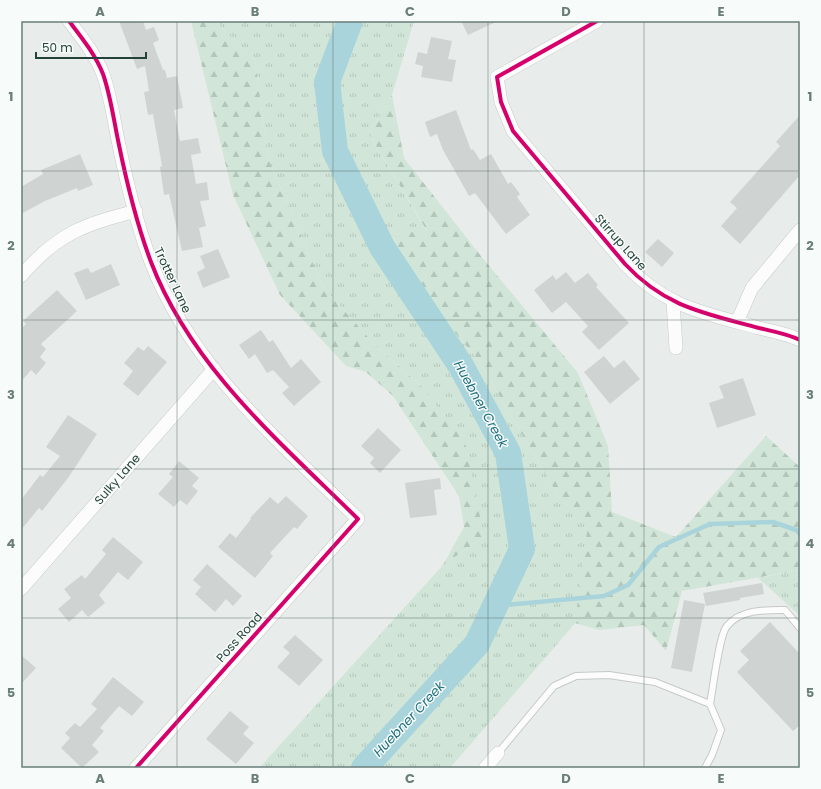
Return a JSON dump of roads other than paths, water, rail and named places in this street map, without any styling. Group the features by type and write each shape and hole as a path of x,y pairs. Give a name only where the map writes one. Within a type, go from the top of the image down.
{"street":[{"name":"Trotter Lane","path":"69,21 90,48 103,74 136,211 152,262 175,313 214,369 253,416 358,519"},
{"name":"Stirrup Lane","path":"597,21 496,77 501,102 513,131 630,270 660,294 673,302 800,340"},
{"path":"21,276 33,262 57,241 82,227 136,211"},
{"path":"737,322 752,288 800,230"},
{"path":"673,302 676,348"},
{"name":"Sulky Lane","path":"21,589 214,369"},
{"name":"Poss Road","path":"136,768 358,519"},
{"path":"487,768 498,754"}],"lane":[{"path":"705,768 712,756 721,730 710,704 720,643 726,626 743,614 785,610 800,628"},
{"path":"498,754 554,686 576,676 609,675 655,682 710,704"}],"waterway":[{"name":"Huebner Creek","path":"350,21 327,82 335,151 382,247 461,366 508,453 522,549 477,644 364,768"},
{"path":"495,606 604,596 628,585 659,547 710,524 773,522 796,530 800,534"}]}
